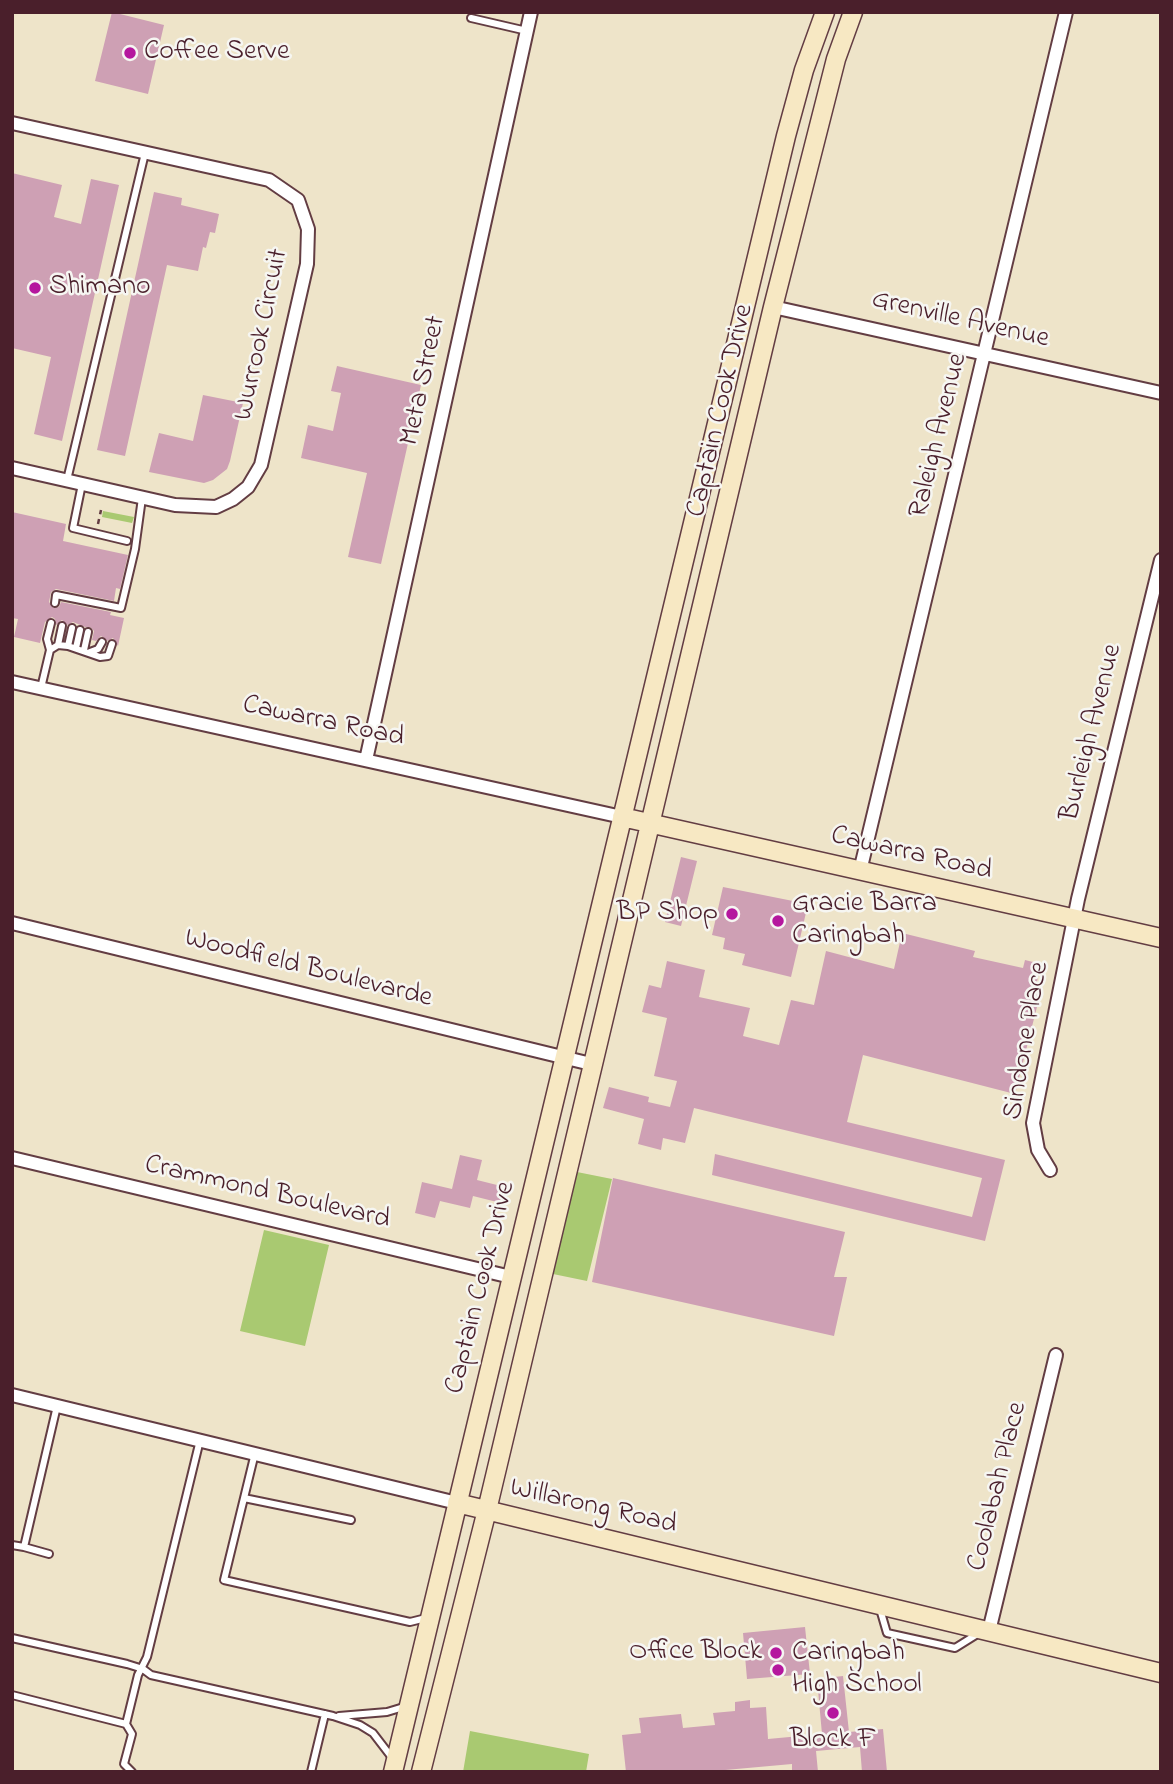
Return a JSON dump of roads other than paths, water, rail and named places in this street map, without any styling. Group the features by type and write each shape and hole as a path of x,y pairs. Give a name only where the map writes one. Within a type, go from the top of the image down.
{"main road":[{"name":"Captain Cook Drive","path":"395,1767 790,123 804,70 825,12"},
{"name":"Captain Cook Drive","path":"421,1772 487,1510 773,307 836,59 852,13"},
{"name":"Grenville Avenue","path":"746,304 773,307"},
{"path":"622,817 651,824"},
{"name":"Cawarra Road","path":"651,824 1161,938"},
{"name":"Willarong Road","path":"457,1503 879,1605 1159,1668"}],"street":[{"name":"Meta Street","path":"366,760 531,12"},
{"name":"Raleigh Avenue","path":"860,871 1066,12"},
{"name":"Wurrook Circuit","path":"12,123 269,180 298,200 307,229 307,264 264,453 261,466 248,487 233,499 216,507 175,505 12,468"},
{"name":"Grenville Avenue","path":"773,307 1161,393"},
{"name":"Burleigh Avenue","path":"1075,919 1161,560"},
{"name":"Cawarra Road","path":"12,682 622,817"},
{"name":"Sindone Place","path":"1050,1170 1038,1150 1033,1123 1075,919"},
{"name":"Woodfield Boulevarde","path":"12,923 591,1064"},
{"name":"Crammond Boulevard","path":"12,1158 511,1277"},
{"name":"Coolabah Place","path":"986,1630 1056,1355"},
{"name":"Willarong Road","path":"12,1395 457,1503"}],"lane":[{"path":"471,18 527,31"},
{"path":"67,481 145,153"},
{"path":"82,484 73,528 127,541"},
{"path":"55,603 56,595 67,601 119,613 135,549 142,498"},
{"path":"41,688 50,650 47,639 51,623"},
{"path":"58,645 62,626"},
{"path":"68,646 72,628"},
{"path":"83,650 84,631"},
{"path":"83,650 98,649 102,642"},
{"path":"50,650 58,645 68,646 100,657 108,656 112,644"},
{"path":"23,1547 57,1406"},
{"path":"132,1772 124,1765 132,1734 126,1724 138,1675 143,1669 200,1440"},
{"path":"255,1453 224,1580 411,1622 429,1618"},
{"path":"244,1498 351,1520"},
{"path":"12,1545 50,1554"},
{"path":"879,1605 887,1633 955,1648 986,1630"},
{"path":"12,1637 143,1669 151,1675 325,1714 360,1725 373,1733 395,1767"},
{"path":"12,1695 126,1724"},
{"path":"333,1716 387,1712 409,1705"},
{"path":"311,1772 325,1714"}],"place":[{"name":"Coffee Serve","path":"130,53"},
{"name":"Shimano","path":"35,288"},
{"name":"BP Shop","path":"732,914"},
{"name":"Gracie Barra Caringbah","path":"778,921"},
{"name":"Office Block","path":"776,1653"},
{"name":"Caringbah High School","path":"778,1670"},
{"name":"Block F","path":"833,1713"}]}
